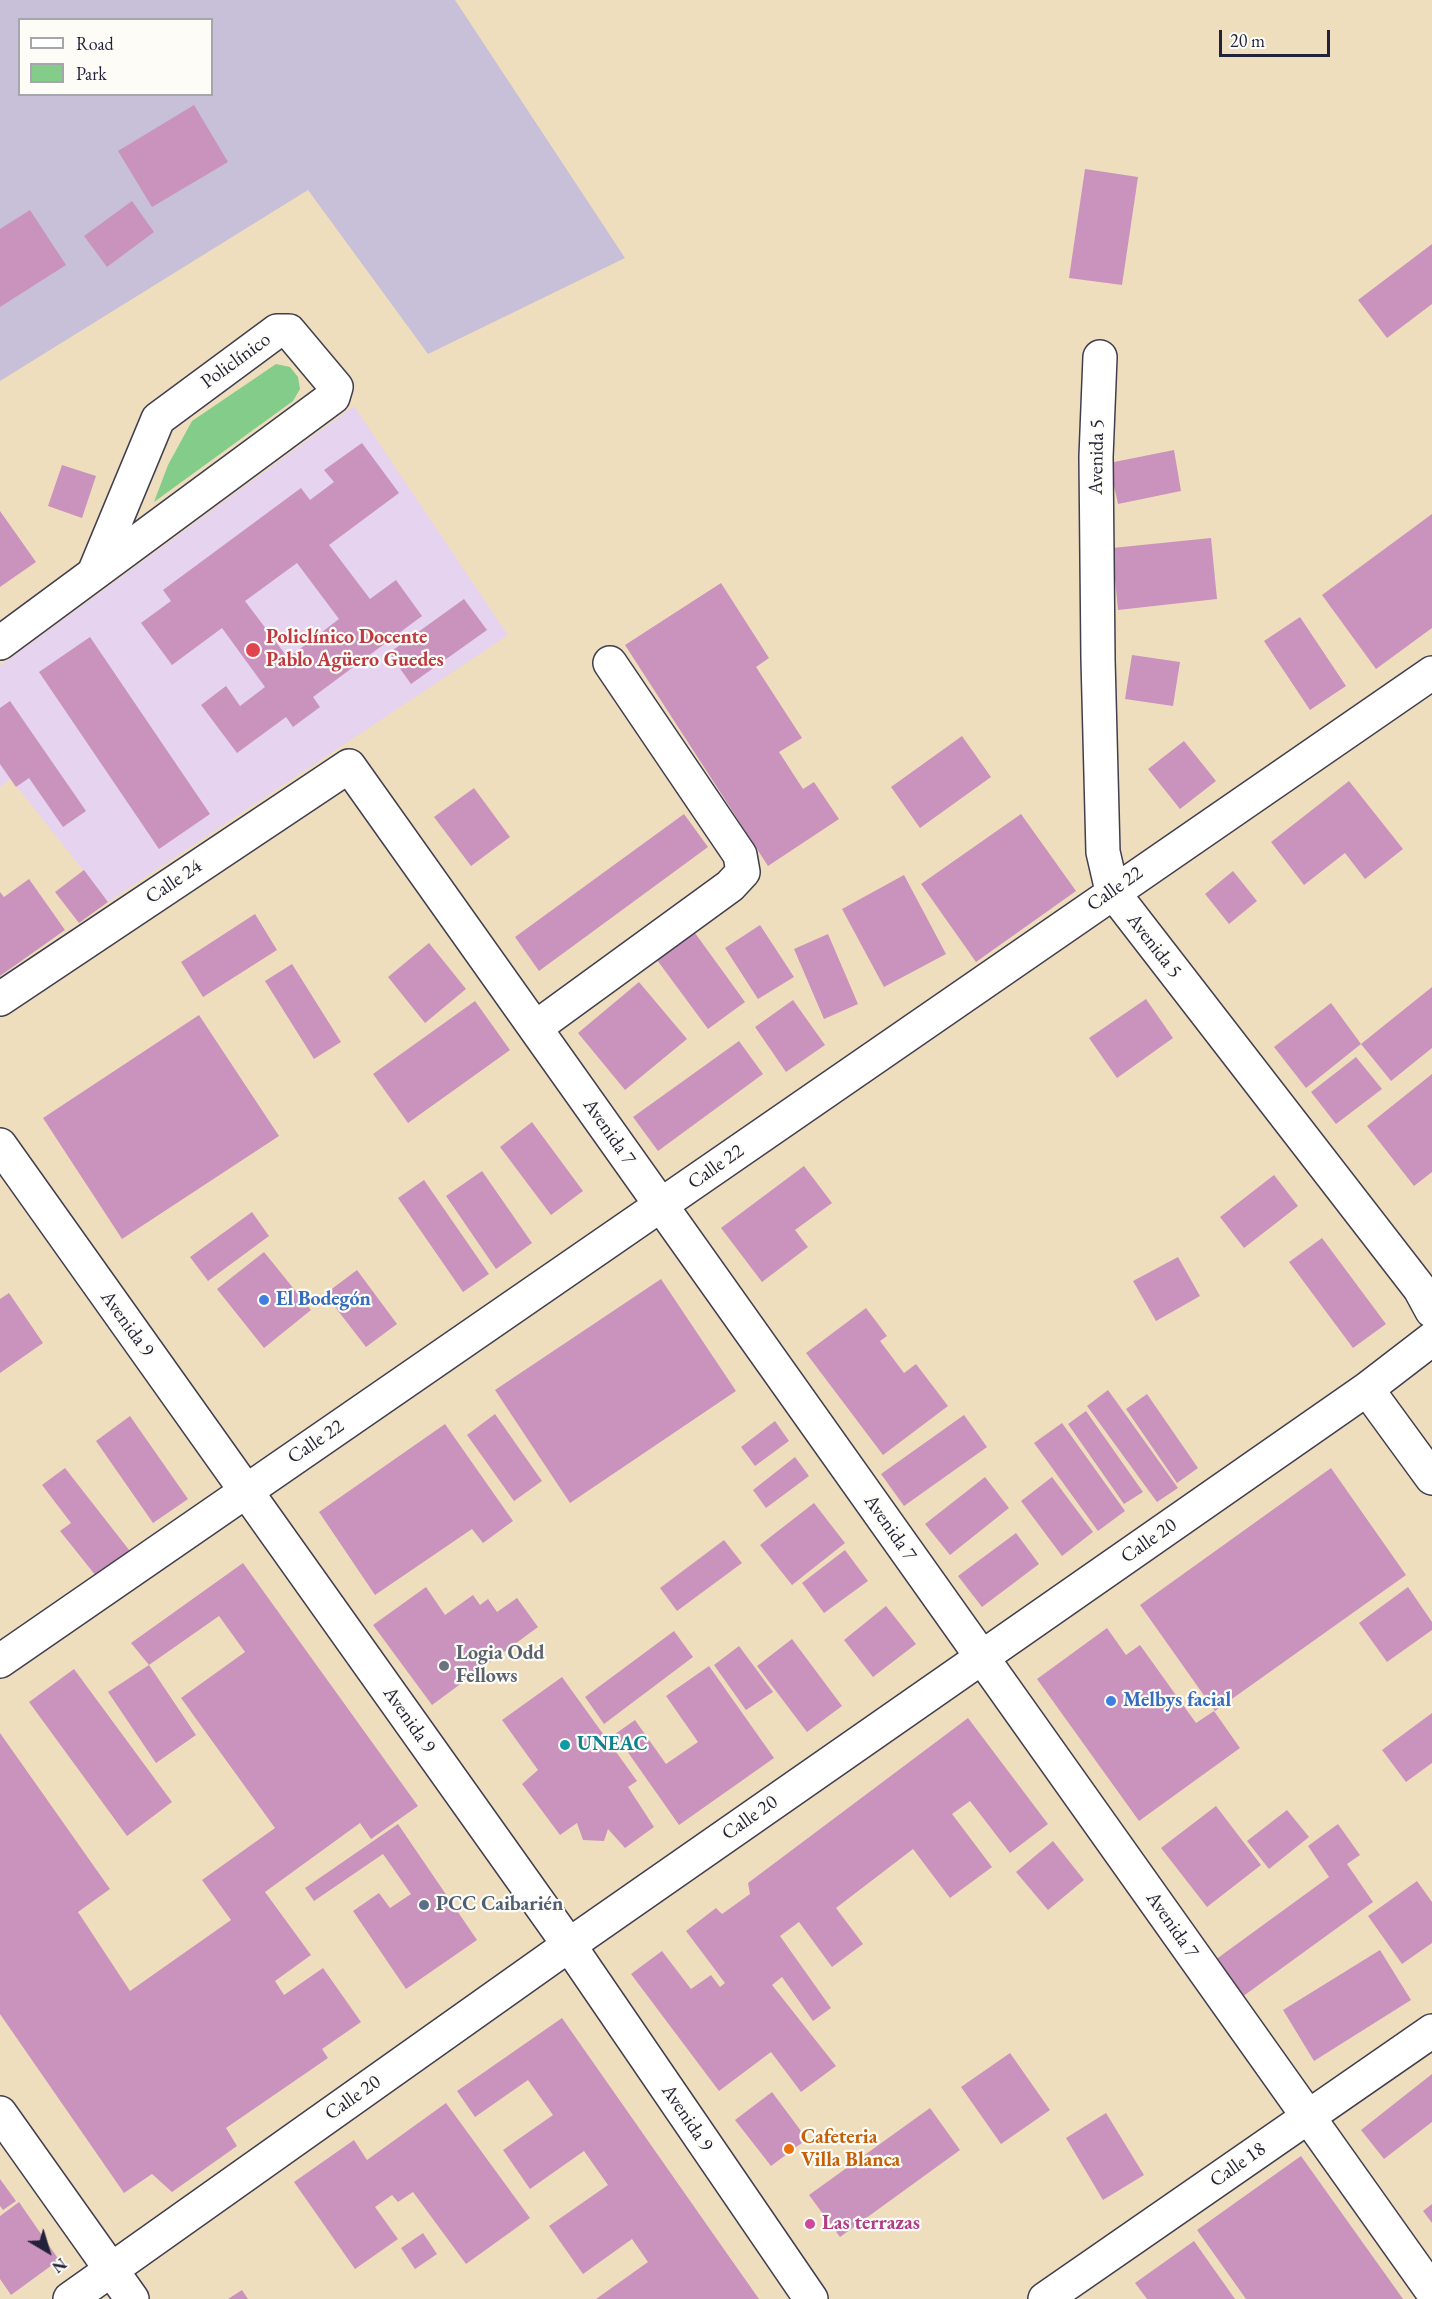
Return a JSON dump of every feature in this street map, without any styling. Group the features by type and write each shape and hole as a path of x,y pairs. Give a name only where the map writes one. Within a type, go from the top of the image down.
{"street":[{"name":"Policlínico","path":"0,643 333,397 336,387 290,330 277,331 158,419 94,573"},
{"name":"Avenida 5","path":"1100,357 1096,457 1098,659 1103,852 1112,891 1420,1289 1432,1311"},
{"path":"535,1028 730,886 743,872 740,855 610,663"},
{"name":"Calle 22","path":"0,1661 1112,891 1432,673"},
{"name":"Avenida 7","path":"349,766 1432,2291"},
{"name":"Calle 24","path":"0,999 349,766"},
{"name":"Avenida 9","path":"0,1145 568,1945 811,2299"},
{"name":"Calle 20","path":"70,2299 568,1945 1367,1389 1432,1339"},
{"path":"1367,1389 1429,1468"},
{"name":"Calle 18","path":"1045,2299 1432,2031"},
{"path":"0,2113 132,2299"}],"shaded area":[{"path":"0,0 455,0 625,258 428,354 308,190 0,381"},
{"name":"Policlínico Docente Pablo Agüero Guedes","path":"354,406 508,635 108,902 11,779 0,787 0,666"}],"green space":[{"path":"276,364 290,367 298,377 300,389 293,401 154,502 168,465 192,421"}],"building":[{"path":"194,105 228,162 152,207 118,151"},
{"path":"1085,169 1138,177 1122,285 1069,278"},
{"path":"132,201 154,232 107,267 84,236"},
{"path":"30,210 66,265 0,307 0,229"},
{"path":"1432,244 1432,304 1387,338 1358,300"},
{"path":"362,443 399,493 329,545 370,599 396,580 422,616 313,697 320,707 293,727 286,717 237,753 201,705 226,686 240,706 265,687 222,628 172,665 141,623 171,601 163,590 301,488 310,500 334,482 324,470","holes":["297,563 339,619 288,658 245,601"]},
{"path":"1174,450 1181,491 1118,504 1109,463"},
{"path":"62,465 96,476 82,518 48,506"},
{"path":"0,511 36,562 0,587"},
{"path":"1432,514 1432,628 1376,669 1322,595"},
{"path":"1211,538 1217,599 1118,610 1112,548"},
{"path":"721,583 769,658 756,667 802,738 779,752 803,789 814,782 839,819 768,866 625,645"},
{"path":"464,599 487,630 411,684 389,653"},
{"path":"1300,617 1346,686 1310,710 1264,641"},
{"path":"90,637 210,814 159,849 39,672"},
{"path":"1132,655 1180,662 1173,706 1125,699"},
{"path":"10,701 86,811 63,827 29,778 16,787 0,764 0,708"},
{"path":"962,736 991,777 920,828 891,787"},
{"path":"1184,741 1216,781 1180,809 1148,769"},
{"path":"1349,781 1403,849 1365,879 1345,853 1304,885 1271,842"},
{"path":"474,788 510,837 471,866 434,817"},
{"path":"684,814 708,847 539,971 515,937"},
{"path":"1021,814 1076,891 976,962 921,884"},
{"path":"84,870 108,902 79,923 55,892"},
{"path":"1233,871 1257,901 1229,924 1205,894"},
{"path":"904,875 946,954 884,987 842,909"},
{"path":"29,879 65,930 0,976 0,892 4,897"},
{"path":"255,914 277,950 203,997 181,962"},
{"path":"760,925 794,977 758,999 725,948"},
{"path":"695,933 745,1002 708,1029 657,960"},
{"path":"828,934 858,1004 824,1019 794,949"},
{"path":"429,943 466,989 425,1023 388,977"},
{"path":"292,964 341,1042 314,1059 265,981"},
{"path":"639,982 687,1039 625,1090 578,1033"},
{"path":"1432,987 1432,1048 1391,1081 1361,1044"},
{"path":"1146,999 1173,1038 1117,1078 1089,1038"},
{"path":"793,1000 825,1045 786,1072 755,1027"},
{"path":"475,1001 510,1050 408,1123 373,1074"},
{"path":"1331,1003 1361,1044 1306,1088 1274,1047"},
{"path":"199,1015 279,1136 122,1239 43,1118"},
{"path":"739,1041 763,1074 658,1151 633,1117"},
{"path":"1356,1057 1382,1089 1336,1124 1311,1092"},
{"path":"1432,1074 1432,1172 1414,1186 1367,1126"},
{"path":"532,1122 583,1191 551,1215 500,1147"},
{"path":"804,1166 832,1203 795,1230 808,1247 762,1282 721,1228"},
{"path":"482,1171 532,1243 496,1269 446,1196"},
{"path":"1274,1175 1298,1206 1244,1248 1220,1217"},
{"path":"424,1180 489,1274 463,1292 398,1198"},
{"path":"252,1212 269,1236 208,1281 190,1257"},
{"path":"1322,1238 1386,1324 1353,1348 1289,1262"},
{"name":"El Bodegón","path":"264,1252 311,1310 264,1348 217,1289"},
{"path":"1178,1257 1200,1296 1156,1321 1133,1281"},
{"path":"357,1270 397,1324 366,1347 325,1294"},
{"path":"661,1279 736,1391 570,1503 495,1390"},
{"path":"9,1293 43,1343 0,1373 0,1299"},
{"path":"866,1308 887,1336 880,1341 904,1373 916,1364 948,1406 883,1455 806,1353"},
{"path":"1108,1390 1178,1488 1157,1502 1087,1406"},
{"path":"1147,1394 1198,1468 1177,1483 1126,1409"},
{"path":"1086,1411 1143,1492 1124,1504 1068,1424"},
{"path":"495,1414 542,1481 514,1501 467,1435"},
{"path":"964,1415 987,1447 904,1506 881,1474"},
{"path":"130,1416 188,1499 153,1523 96,1441"},
{"path":"775,1421 789,1441 755,1466 741,1447"},
{"path":"1062,1423 1125,1511 1098,1531 1034,1443"},
{"path":"445,1424 513,1521 483,1543 472,1529 375,1595 319,1512"},
{"path":"795,1457 809,1476 766,1508 753,1490"},
{"path":"65,1468 133,1555 100,1581 60,1531 71,1523 42,1485"},
{"path":"1331,1468 1406,1575 1215,1711 1140,1605"},
{"path":"985,1477 1009,1508 950,1555 925,1524"},
{"path":"1052,1477 1093,1532 1062,1556 1021,1501"},
{"path":"814,1503 845,1543 792,1585 760,1545"},
{"path":"1016,1533 1039,1564 982,1607 958,1576"},
{"path":"724,1540 742,1563 677,1611 660,1588"},
{"path":"845,1550 868,1581 824,1613 802,1583"},
{"path":"243,1563 418,1806 371,1839 360,1823 265,1892 311,1955 275,1981 284,1995 323,1968 361,2022 322,2049 328,2058 226,2128 237,2146 172,2192 152,2174 124,2193 0,2014 0,1733 110,1889 78,1912 130,1991 231,1920 202,1880 275,1828 181,1698 245,1652 219,1616 149,1665 131,1643"},
{"name":"Logia Odd Fellows","path":"426,1587 445,1615 473,1595 480,1605 488,1599 497,1612 517,1598 538,1627 432,1705 373,1625"},
{"path":"1408,1587 1432,1622 1432,1630 1387,1662 1359,1623"},
{"path":"886,1606 916,1644 873,1677 844,1640"},
{"path":"1107,1628 1126,1655 1140,1645 1196,1723 1214,1711 1240,1748 1139,1821 1037,1679"},
{"path":"674,1631 693,1657 604,1724 585,1697"},
{"path":"792,1639 842,1706 807,1732 757,1666"},
{"path":"739,1646 773,1692 746,1710 714,1665"},
{"path":"149,1665 196,1735 156,1763 108,1692"},
{"path":"709,1666 774,1758 679,1825 615,1734 635,1720 666,1764 698,1742 666,1696"},
{"path":"74,1669 172,1802 127,1836 29,1702"},
{"name":"UNEAC","path":"562,1677 637,1781 628,1787 654,1827 625,1848 608,1829 604,1841 583,1840 577,1823 560,1835 522,1784 538,1770 502,1720"},
{"path":"1432,1713 1432,1763 1406,1782 1382,1750"},
{"path":"968,1718 1048,1824 1010,1853 970,1801 952,1814 992,1867 950,1898 913,1849 836,1908 863,1944 832,1967 799,1922 780,1936 831,2008 813,2021 782,1977 772,1985 836,2066 801,2092 771,2052 719,2091 631,1974 662,1951 691,1989 711,1975 720,1987 725,1983 686,1931 716,1908 722,1914 750,1894 748,1883"},
{"path":"1216,1806 1261,1865 1207,1907 1161,1848"},
{"path":"1287,1810 1309,1837 1269,1869 1247,1841"},
{"name":"PCC Caibarién","path":"398,1824 477,1940 406,1989 353,1911 379,1893 390,1908 411,1894 383,1854 314,1901 305,1888"},
{"path":"1338,1824 1360,1855 1347,1864 1373,1902 1242,1997 1215,1960 1329,1877 1308,1846"},
{"path":"1053,1841 1084,1880 1048,1910 1016,1872"},
{"path":"1417,1881 1432,1902 1432,1943 1402,1964 1368,1916"},
{"path":"1380,1950 1411,2000 1314,2061 1283,2010"},
{"path":"562,2018 759,2299 596,2299 648,2262 632,2239 583,2274 549,2226 608,2185 584,2151 530,2189 503,2150 553,2115 528,2080 475,2117 457,2091"},
{"path":"1010,2053 1050,2110 1001,2144 961,2087"},
{"path":"1432,2074 1432,2122 1384,2159 1361,2130"},
{"path":"772,2092 807,2139 771,2166 735,2120"},
{"path":"446,2103 530,2218 466,2264 413,2192 398,2202 392,2195 375,2207 398,2239 355,2269 294,2182 354,2140 367,2160"},
{"path":"930,2108 960,2150 840,2237 809,2195"},
{"path":"1106,2113 1144,2175 1103,2200 1066,2138"},
{"path":"1301,2156 1403,2299 1246,2299 1197,2230"},
{"path":"0,2179 16,2201 3,2210 0,2206"},
{"path":"19,2202 59,2260 11,2295 0,2279 0,2216"},
{"path":"1432,2204 1432,2223 1423,2211"},
{"path":"423,2233 437,2254 415,2269 401,2248"},
{"path":"1194,2241 1235,2299 1147,2299 1135,2283"},
{"path":"242,2290 248,2299 228,2299"}],"place":[{"name":"Policlínico Docente Pablo Agüero Guedes","path":"253,650"},
{"name":"El Bodegón","path":"264,1300"},
{"name":"Logia Odd Fellows","path":"444,1666"},
{"name":"Melbys facial","path":"1111,1701"},
{"name":"UNEAC","path":"565,1745"},
{"name":"PCC Caibarién","path":"424,1905"},
{"name":"Cafeteria Villa Blanca","path":"789,2149"},
{"name":"Las terrazas","path":"810,2224"}]}
